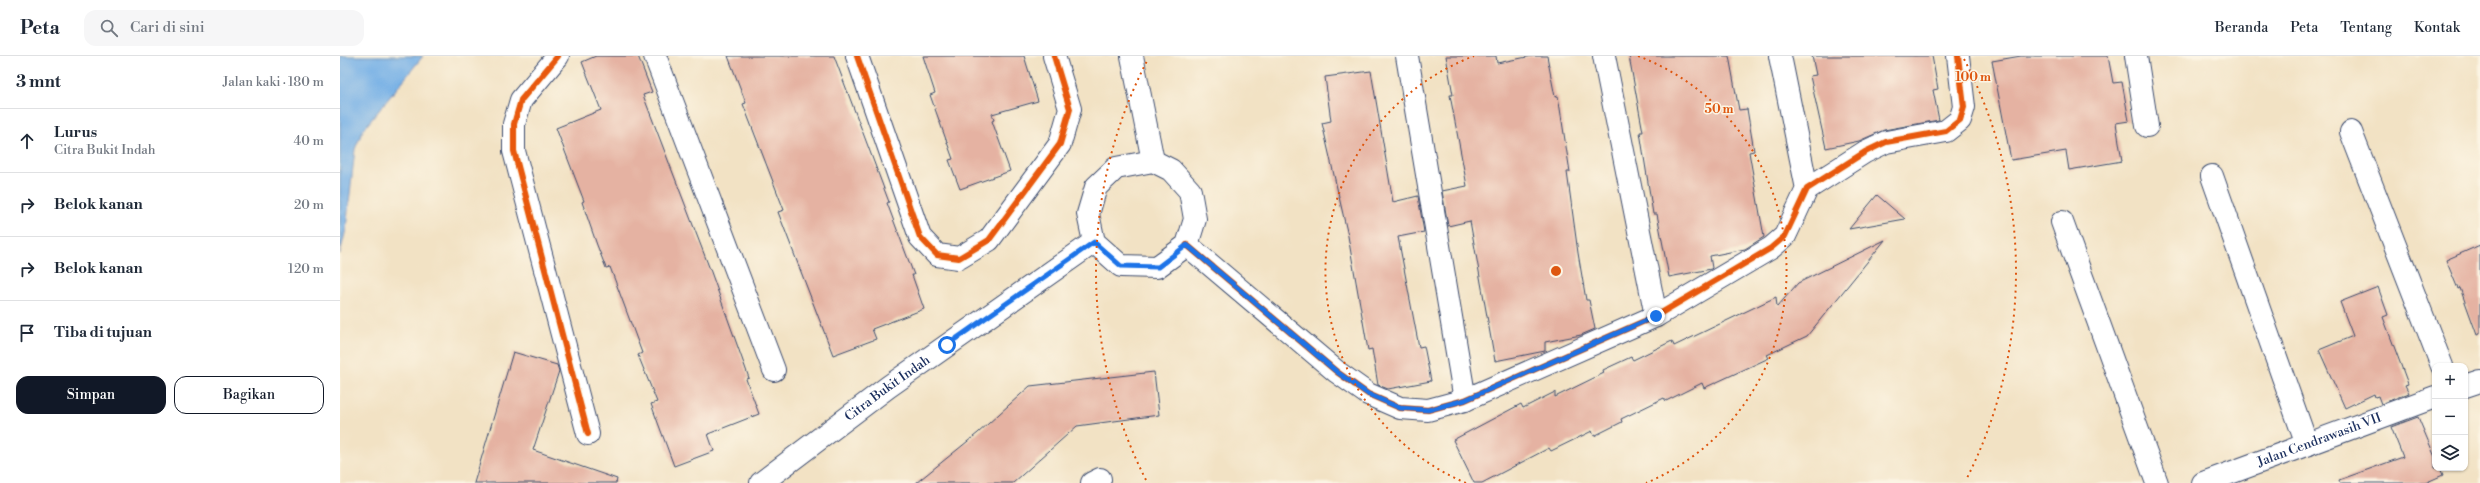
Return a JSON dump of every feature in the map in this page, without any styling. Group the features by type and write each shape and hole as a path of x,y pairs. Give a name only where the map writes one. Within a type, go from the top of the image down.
{"street":[{"path":"558,56 521,100 514,124 514,151 588,434"},
{"path":"655,56 774,370"},
{"path":"857,56 920,237 937,255 959,258 989,240 1060,144 1070,110 1054,56"},
{"path":"1132,56 1153,161"},
{"path":"1407,56 1465,400"},
{"path":"1604,56 1656,316"},
{"path":"1780,56 1807,189"},
{"path":"1187,245 1337,372 1368,394 1400,408 1428,410 1465,400 1656,316 1771,248 1785,236 1807,189 1865,152 1886,142 1946,131 1960,120 1964,107 1964,93 1958,56"},
{"path":"2136,56 2147,126"},
{"path":"2351,132 2441,363"},
{"path":"1153,161 1170,170 1190,191 1195,219 1187,245 1158,267 1121,266 1094,242 1088,214 1096,187 1116,168 1153,161"},
{"path":"2212,176 2307,446"},
{"path":"2062,222 2157,483"},
{"name":"Citra Bukit Indah","path":"761,483 894,383 1094,242"},
{"path":"2468,385 2480,381"},
{"name":"Jalan Cendrawasih VII","path":"2204,483 2307,446 2432,398"}],"water":[{"path":"340,56 423,56 363,130 355,149 346,229 340,254"}],"building":[{"path":"596,56 638,56 652,92 643,95 711,272 749,378 746,379 759,414 708,434 714,451 674,466 651,404 657,402 638,355 642,353 610,267 606,268 597,245 582,202 584,201 556,128 601,110 582,62"},
{"path":"728,56 834,56 889,202 887,203 914,275 912,275 924,309 872,329 876,339 833,355 778,212 784,210 743,104 746,103"},
{"path":"923,56 1024,56 1038,101 992,114 994,120 992,121 1010,171 960,189 949,160 953,159 930,95 935,93"},
{"path":"1446,56 1496,56 1497,63 1532,56 1547,56 1555,97 1558,96 1570,172 1567,172 1578,253 1586,300 1589,300 1595,329 1581,335 1545,342 1545,351 1495,361 1470,221 1448,226 1442,191 1467,186 1450,95 1453,95"},
{"path":"1629,56 1729,56 1739,110 1747,109 1754,151 1749,152 1764,237 1745,249 1710,256 1711,269 1669,277 1657,214 1653,214 1640,132 1643,132"},
{"path":"1812,56 1932,56 1938,89 1933,90 1939,120 1884,130 1859,141 1826,148 1810,76 1816,75"},
{"path":"2021,56 2108,56 2113,83 2122,82 2129,121 2116,123 2122,161 2069,170 2066,151 2011,160 1992,61"},
{"path":"1371,71 1393,202 1418,196 1424,232 1398,237 1419,347 1424,346 1431,381 1388,389 1378,385 1372,349 1368,350 1348,236 1322,123 1331,121 1325,77"},
{"path":"1877,195 1905,219 1849,229"},
{"path":"1885,240 1807,336 1767,355 1769,358 1704,388 1702,383 1666,401 1664,398 1621,419 1622,422 1594,436 1592,431 1551,451 1549,448 1482,483 1474,483 1453,440 1521,404 1523,408 1555,392 1555,397 1604,373 1603,370 1631,357 1633,360 1672,341 1674,346 1776,297 1777,307 1798,283"},
{"path":"2480,245 2480,334 2477,335 2460,288 2458,289 2446,260"},
{"path":"2378,287 2388,315 2383,317 2408,384 2405,385 2409,393 2381,404 2378,396 2375,397 2374,394 2345,408 2319,350 2353,336 2340,302"},
{"path":"513,352 557,365 559,371 533,450 617,479 616,483 474,483"},
{"path":"1154,372 1159,415 1077,426 1013,483 916,483 978,433 1030,386"},
{"path":"2418,417 2432,450 2432,471 2441,471 2443,475 2425,483 2340,483 2339,480 2403,457 2391,427"}],"cycle path":[{"path":"558,56 521,100 514,124 514,151 588,434"},
{"path":"857,56 920,237 937,255 959,258 989,240 1060,144 1070,109 1054,56"},
{"path":"1187,245 1337,372 1368,394 1400,408 1428,410 1465,400 1656,316 1771,248 1785,236 1807,189 1865,152 1886,142 1946,131 1960,120 1964,107 1958,56"}],"route":[{"path":"947,345 1094,242 1121,266 1158,267 1187,245 1337,372 1368,394 1400,408 1428,410 1465,400 1656,316"}]}
